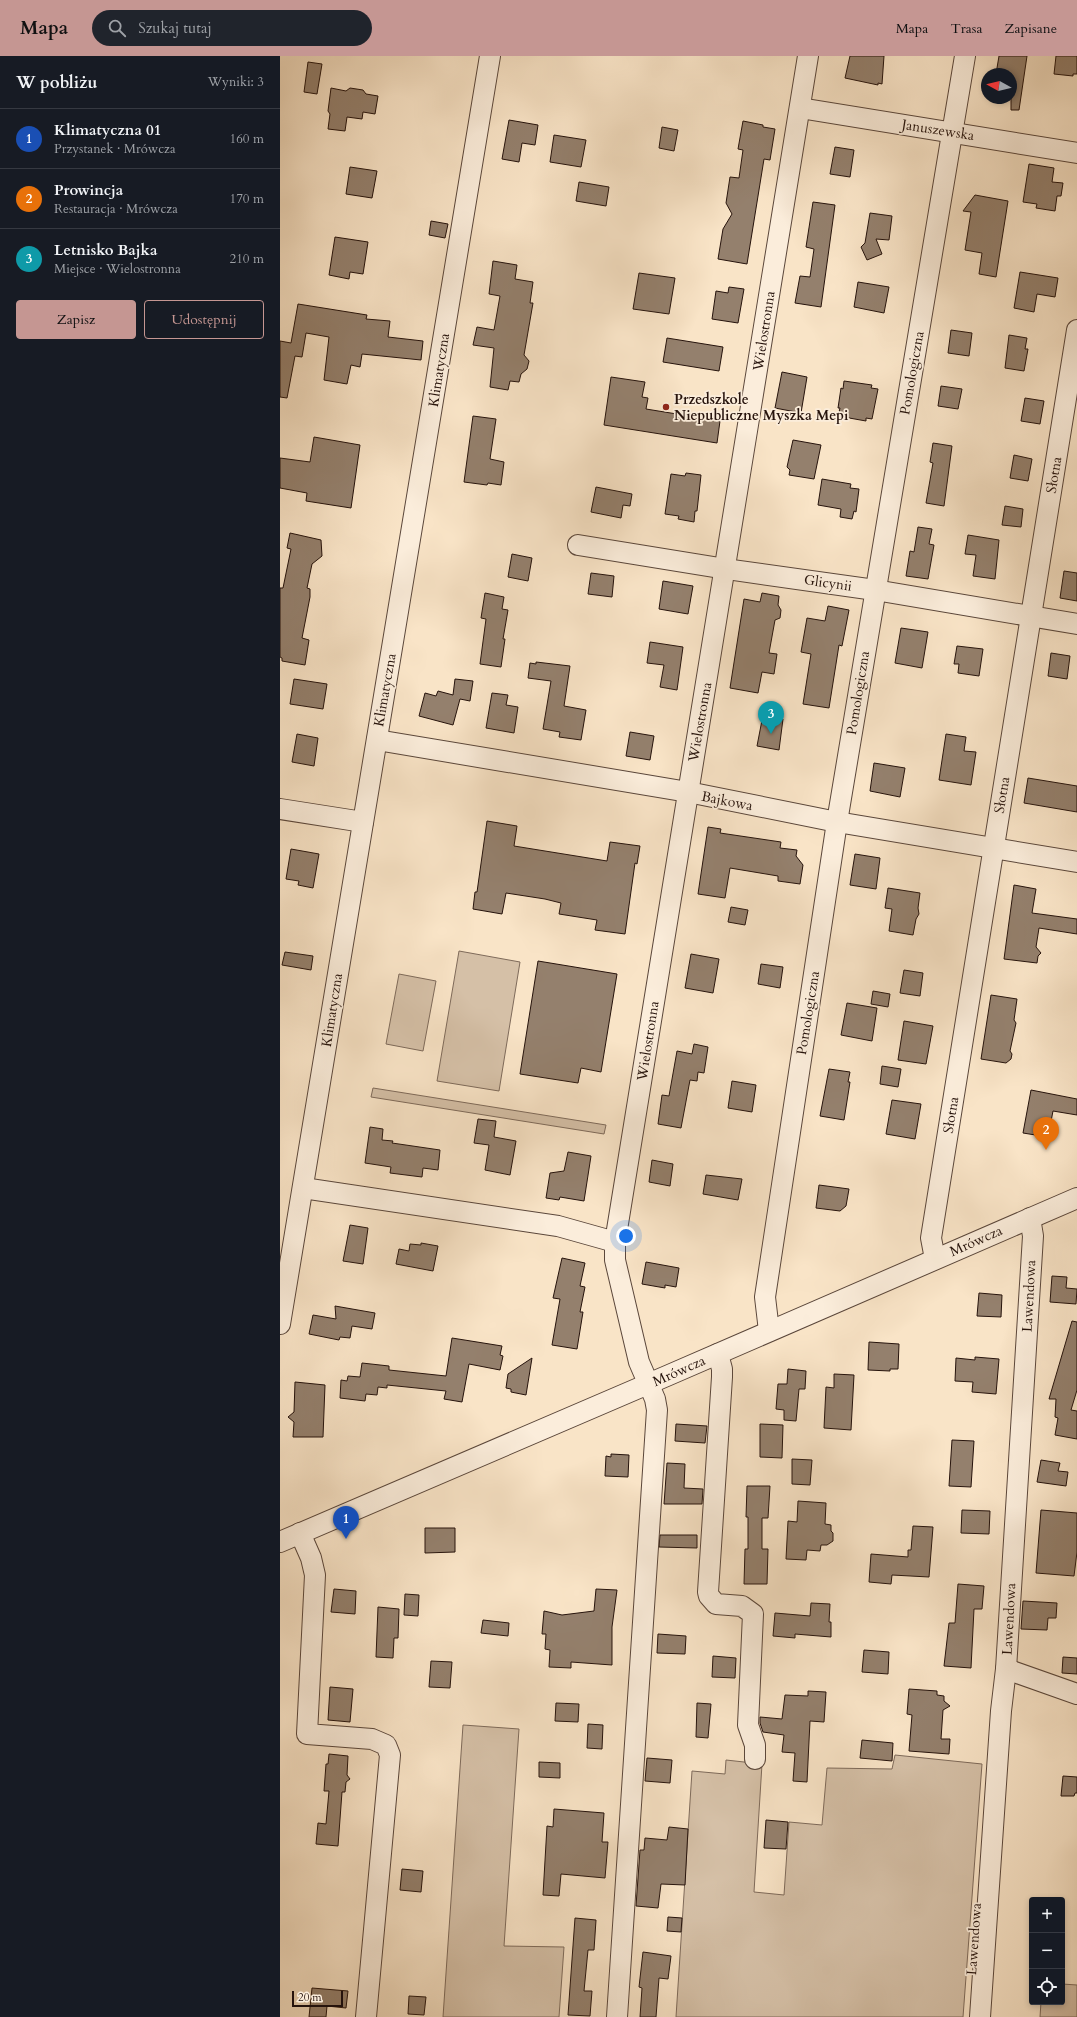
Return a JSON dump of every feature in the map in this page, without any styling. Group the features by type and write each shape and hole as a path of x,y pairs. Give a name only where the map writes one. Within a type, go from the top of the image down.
{"street":[{"name":"Klimatyczna","path":"280,1324 490,56"},
{"name":"Wielostronna","path":"617,2017 656,1406 639,1362 615,1260 615,1242 688,792 726,569 808,56"},
{"name":"Pomologiczna","path":"769,1331 765,1298 837,822 965,56"},
{"name":"Januszewska","path":"800,108 953,132 1077,154"},
{"name":"Słotna","path":"935,1259 931,1238 1077,330"},
{"name":"Glicynii","path":"578,545 726,569 875,590 1031,615 1077,624"},
{"name":"Bajkowa","path":"377,740 688,792 837,822 1077,862"},
{"path":"280,808 363,822"},
{"path":"303,1188 558,1226 615,1242"},
{"name":"Mrówcza","path":"280,1542 648,1385 1077,1198"},
{"name":"Lawendowa","path":"968,2017 987,1767 991,1755 999,1744 1006,1669 1033,1236 1030,1218"},
{"path":"718,1354 722,1373 708,1592 709,1596 716,1604 742,1606 753,1614 748,1725 755,1745 755,1759"},
{"path":"300,1533 311,1558 315,1575 307,1734 372,1739 386,1744 390,1755 366,2017"},
{"path":"1006,1669 1077,1694"},
{"path":"980,2017 999,1744"}],"shaded area":[{"path":"459,951 520,962 499,1091 437,1081"},
{"path":"399,974 436,981 423,1051 386,1044"},
{"path":"373,1088 606,1125 604,1134 371,1097"},
{"path":"463,1725 519,1729 504,1946 564,1947 559,2017 443,2017"},
{"path":"895,1755 982,1764 963,2017 676,2017 692,1771 725,1774 726,1760 762,1764 754,1892 784,1895 789,1822 822,1825 827,1768 892,1769"},
{"path":"1065,1984 1077,1985 1077,2017 1040,2017 1041,2005 1065,2005"}],"building":[{"path":"850,56 884,56 882,84 878,83 878,85 845,78"},
{"path":"999,56 1027,56 1019,110 1011,110 1011,104 1017,104 1017,68 997,68"},
{"path":"1056,56 1077,56 1077,74 1073,74 1073,76 1054,74"},
{"path":"308,62 322,64 317,94 304,92"},
{"path":"331,88 346,91 350,88 363,90 366,94 378,96 375,114 363,112 362,119 347,117 345,131 328,129 330,114 328,111"},
{"path":"509,120 538,125 535,145 522,143 519,162 502,159"},
{"path":"743,121 775,129 770,160 764,159 747,264 718,259 723,229 732,214 726,203 730,177 739,178 743,150 738,149"},
{"path":"662,127 678,130 674,151 659,148"},
{"path":"554,135 586,140 581,167 550,162"},
{"path":"835,147 854,150 850,177 830,174"},
{"path":"1029,164 1054,168 1052,182 1063,183 1061,196 1057,196 1055,211 1036,208 1037,204 1023,202"},
{"path":"350,167 377,171 372,198 346,194"},
{"path":"579,182 609,187 606,206 576,201"},
{"path":"975,195 1008,201 996,277 979,274 982,253 965,250 971,212 963,211"},
{"path":"813,202 835,205 821,307 795,303 800,276 810,277 814,249 806,247"},
{"path":"870,213 892,216 889,240 876,239 882,254 867,260 861,247 865,243"},
{"path":"431,221 448,224 445,238 429,235"},
{"path":"335,237 368,242 363,274 350,272 349,279 329,275"},
{"path":"493,261 517,265 515,279 533,282 530,303 533,303 524,355 529,361 527,369 521,374 519,382 510,381 508,390 490,387 494,348 473,345 477,327 494,330 500,296 489,294"},
{"path":"1020,272 1058,278 1055,297 1037,294 1034,312 1014,308"},
{"path":"639,273 675,278 669,314 633,309"},
{"path":"858,282 889,287 884,313 854,307"},
{"path":"729,287 744,289 738,323 712,319 716,291 728,293"},
{"path":"298,304 367,315 366,319 390,321 388,337 423,341 421,360 362,354 360,367 351,365 347,384 324,380 329,337 306,333 302,357 295,356 287,398 280,397 280,341 291,343"},
{"path":"951,330 972,333 969,356 948,353"},
{"path":"1009,335 1027,338 1025,349 1028,349 1024,371 1005,368"},
{"path":"667,338 723,347 719,371 663,362"},
{"path":"782,372 807,377 801,413 775,408"},
{"path":"611,377 645,382 642,397 648,398 646,409 720,421 717,443 604,425"},
{"path":"844,381 872,385 871,388 878,389 872,419 866,418 866,421 838,416 841,388 843,389"},
{"path":"941,386 962,389 958,409 938,406"},
{"path":"1025,398 1044,401 1040,424 1021,421"},
{"path":"473,416 496,419 490,459 504,462 501,485 464,482"},
{"path":"314,437 360,445 351,508 306,501 307,493 280,488 280,458 310,462"},
{"path":"793,440 821,445 814,479 789,475 790,470 787,467"},
{"path":"933,443 952,446 944,506 926,503 933,463 930,462"},
{"path":"1014,455 1032,459 1028,481 1010,478"},
{"path":"686,473 701,475 697,511 695,511 694,522 678,519 679,516 665,514 671,474 685,476"},
{"path":"822,479 851,484 850,488 859,489 856,512 854,511 852,519 840,517 841,509 818,505"},
{"path":"596,487 632,494 630,506 623,505 621,518 591,512"},
{"path":"1005,506 1023,509 1021,527 1002,525"},
{"path":"918,527 932,529 929,544 934,545 928,579 906,576 910,551 914,552"},
{"path":"290,533 321,540 322,556 312,564 307,588 310,589 310,597 302,638 309,640 305,665 282,661 282,658 280,657 280,588 283,588 291,549 287,548"},
{"path":"968,535 999,540 995,579 973,576 976,555 965,554"},
{"path":"512,554 532,558 528,581 508,577"},
{"path":"1064,571 1077,573 1077,601 1060,598"},
{"path":"591,573 614,576 612,597 588,594"},
{"path":"663,581 693,586 688,614 659,609"},
{"path":"485,593 504,597 502,609 508,610 503,639 505,639 501,667 480,664 486,619 481,618"},
{"path":"762,593 779,596 778,605 781,610 780,618 775,620 769,653 777,654 774,674 762,672 758,693 730,688 744,599 760,602"},
{"path":"828,606 849,610 842,646 839,645 829,708 803,704 811,654 801,652 807,618 825,621"},
{"path":"901,628 928,632 922,668 895,663"},
{"path":"650,642 683,647 677,690 660,687 664,665 647,663"},
{"path":"957,646 983,649 979,676 958,673 959,664 954,664"},
{"path":"1051,653 1070,656 1067,679 1048,676"},
{"path":"536,662 570,666 564,706 586,710 581,740 559,737 560,732 543,729 551,681 528,678 530,663 536,664"},
{"path":"294,679 327,684 323,709 290,704"},
{"path":"455,679 473,681 470,701 460,699 453,725 419,716 425,693 436,696 438,691 453,695"},
{"path":"492,693 508,695 506,705 518,707 514,733 486,728"},
{"path":"763,715 783,719 779,750 757,746"},
{"path":"630,732 654,736 650,760 626,756"},
{"path":"297,734 318,738 314,766 292,762"},
{"path":"946,734 966,737 964,751 976,752 971,785 939,780"},
{"path":"874,763 905,768 900,797 870,791"},
{"path":"1028,778 1077,786 1077,812 1024,803"},
{"path":"487,821 517,826 514,846 607,861 610,842 640,846 637,864 635,863 625,934 595,930 597,920 559,914 561,903 545,899 506,893 502,914 473,909 475,892 477,892"},
{"path":"708,827 721,829 720,833 781,842 780,848 797,850 796,856 803,865 800,884 778,881 778,876 730,868 725,898 698,894"},
{"path":"291,849 319,854 313,888 298,885 299,881 286,879"},
{"path":"855,854 880,858 876,889 850,885"},
{"path":"1014,885 1036,889 1032,913 1077,919 1077,934 1039,928 1036,947 1041,953 1038,956 1037,963 1004,959"},
{"path":"888,888 920,893 918,908 919,914 916,919 913,935 889,931 892,909 885,908"},
{"path":"731,907 748,910 745,925 728,922"},
{"path":"285,952 313,956 311,970 282,965"},
{"path":"691,954 719,959 713,993 685,988"},
{"path":"538,961 617,974 601,1072 581,1068 578,1083 520,1074"},
{"path":"761,964 783,967 780,988 758,984"},
{"path":"904,970 923,973 920,996 900,993"},
{"path":"873,991 890,994 888,1007 871,1004"},
{"path":"991,995 1017,999 1014,1020 1016,1023 1010,1051 1012,1054 1011,1059 1006,1063 981,1059"},
{"path":"847,1003 877,1008 872,1041 841,1035"},
{"path":"904,1021 933,1026 926,1064 898,1060"},
{"path":"694,1044 708,1047 704,1073 698,1072 697,1081 690,1080 681,1128 658,1124 662,1095 669,1096 677,1051 692,1054"},
{"path":"882,1066 901,1069 898,1087 880,1084"},
{"path":"829,1069 850,1072 848,1082 850,1082 844,1120 820,1116"},
{"path":"732,1081 756,1085 752,1112 728,1108"},
{"path":"1031,1090 1077,1099 1077,1115 1053,1111 1048,1137 1023,1133"},
{"path":"892,1100 921,1104 915,1139 886,1134"},
{"path":"478,1119 496,1121 494,1137 516,1141 510,1175 485,1170 489,1145 474,1143"},
{"path":"370,1127 383,1129 382,1140 393,1141 392,1143 440,1150 438,1170 423,1168 422,1177 390,1173 391,1167 365,1163"},
{"path":"568,1152 591,1156 584,1201 560,1197 559,1200 546,1198 550,1173 564,1171"},
{"path":"652,1160 673,1164 670,1186 649,1182"},
{"path":"706,1175 742,1179 738,1200 703,1194"},
{"path":"819,1185 849,1189 846,1206 840,1211 816,1208"},
{"path":"350,1225 368,1228 363,1264 343,1261"},
{"path":"421,1243 438,1246 433,1271 396,1264 399,1249 409,1251 410,1244 421,1245"},
{"path":"562,1258 585,1263 580,1286 585,1287 580,1312 583,1312 577,1349 552,1345 560,1299 553,1298"},
{"path":"646,1262 679,1268 676,1287 665,1285 665,1288 642,1284"},
{"path":"1052,1276 1067,1277 1066,1288 1077,1289 1076,1304 1050,1302"},
{"path":"979,1293 1002,1295 1001,1317 977,1316"},
{"path":"335,1306 375,1313 372,1329 352,1326 350,1338 340,1337 339,1340 309,1334 313,1315 336,1319"},
{"path":"1072,1321 1077,1322 1077,1390 1071,1410 1077,1411 1077,1439 1055,1435 1058,1418 1055,1417 1056,1399 1049,1399"},
{"path":"452,1338 502,1346 500,1355 503,1356 500,1370 469,1364 462,1402 444,1399 446,1391 387,1385 387,1388 378,1387 377,1395 366,1394 365,1401 340,1398 341,1380 347,1381 348,1376 360,1377 362,1363 389,1366 389,1370 446,1376"},
{"path":"869,1342 899,1344 898,1369 890,1369 890,1371 868,1370"},
{"path":"975,1357 999,1359 996,1394 972,1392 973,1382 955,1381 956,1358 975,1360"},
{"path":"532,1358 526,1395 511,1392 511,1389 506,1388 508,1374"},
{"path":"788,1369 806,1371 805,1389 799,1389 796,1421 784,1420 784,1410 776,1409 778,1384 787,1384"},
{"path":"834,1374 854,1375 851,1430 824,1428 826,1387 834,1388"},
{"path":"295,1382 325,1385 323,1437 293,1437 294,1422 288,1417 294,1412"},
{"path":"676,1424 707,1426 705,1443 675,1441"},
{"path":"760,1424 783,1425 782,1458 760,1457"},
{"path":"952,1440 974,1441 971,1487 949,1486"},
{"path":"611,1454 629,1455 628,1477 605,1476 606,1456 611,1457"},
{"path":"792,1459 812,1460 810,1485 792,1484"},
{"path":"1041,1460 1060,1463 1058,1471 1068,1472 1066,1486 1037,1482"},
{"path":"667,1463 685,1464 684,1488 703,1489 702,1504 664,1504"},
{"path":"747,1486 770,1486 768,1518 762,1518 762,1549 768,1549 767,1584 744,1584 745,1549 748,1549 748,1517 746,1517"},
{"path":"798,1501 826,1503 825,1524 831,1525 831,1531 833,1533 833,1541 827,1545 821,1545 820,1551 807,1550 806,1560 786,1559 788,1521 797,1522"},
{"path":"962,1510 990,1511 989,1534 961,1533"},
{"path":"1041,1510 1077,1513 1077,1552 1074,1576 1036,1573"},
{"path":"913,1526 933,1527 929,1577 892,1575 891,1584 869,1582 871,1554 908,1557 908,1550 911,1550"},
{"path":"425,1528 455,1528 455,1552 425,1553"},
{"path":"660,1535 697,1535 697,1548 659,1547"},
{"path":"958,1584 984,1586 982,1609 974,1609 971,1668 944,1666 949,1623 955,1623"},
{"path":"334,1589 356,1591 355,1614 331,1612"},
{"path":"596,1589 617,1590 612,1627 612,1665 571,1662 571,1668 549,1667 550,1650 545,1649 546,1634 542,1634 544,1611 562,1615 594,1611"},
{"path":"405,1594 419,1595 418,1616 404,1615"},
{"path":"1023,1601 1057,1603 1056,1618 1048,1618 1047,1630 1021,1629"},
{"path":"811,1603 830,1604 829,1622 831,1622 831,1637 795,1634 795,1638 773,1636 775,1613 810,1616"},
{"path":"378,1607 399,1609 398,1638 394,1638 393,1658 376,1657"},
{"path":"483,1620 509,1623 508,1636 481,1633"},
{"path":"658,1634 686,1636 685,1654 657,1653"},
{"path":"864,1650 889,1652 888,1674 862,1672"},
{"path":"713,1656 736,1658 735,1678 712,1677"},
{"path":"1063,1657 1077,1658 1077,1674 1062,1673"},
{"path":"431,1661 452,1662 450,1688 429,1687"},
{"path":"330,1687 353,1689 350,1722 328,1720"},
{"path":"909,1689 937,1691 937,1695 944,1696 944,1701 950,1706 943,1710 941,1739 950,1739 949,1754 909,1751 912,1715 907,1714"},
{"path":"808,1691 826,1692 824,1722 810,1721 807,1782 793,1781 795,1753 782,1752 784,1735 763,1732 760,1717 782,1719 785,1695 808,1696"},
{"path":"556,1703 579,1704 578,1722 555,1721"},
{"path":"697,1703 711,1704 708,1738 696,1737"},
{"path":"588,1724 603,1725 602,1749 587,1748"},
{"path":"862,1740 893,1743 892,1761 860,1758"},
{"path":"329,1754 348,1756 347,1775 350,1779 346,1782 345,1792 342,1792 338,1846 316,1844 318,1823 326,1824 329,1791 324,1791 326,1764 328,1764"},
{"path":"647,1758 672,1760 670,1783 645,1781"},
{"path":"539,1762 560,1763 560,1778 539,1777"},
{"path":"1063,1776 1077,1777 1077,1793 1075,1793 1074,1796 1061,1796"},
{"path":"554,1809 604,1813 602,1842 608,1842 605,1878 561,1874 559,1896 543,1895 547,1826 553,1827"},
{"path":"766,1820 788,1822 786,1849 764,1848"},
{"path":"669,1827 688,1829 685,1885 661,1884 658,1908 636,1906 640,1850 644,1850 645,1838 667,1840"},
{"path":"402,1869 423,1871 421,1892 400,1890"},
{"path":"668,1917 682,1918 681,1932 667,1931"},
{"path":"575,1918 596,1920 594,1950 588,1950 584,1991 592,1991 590,2016 568,2015"},
{"path":"643,1952 671,1956 668,1979 659,1978 656,2017 640,2017 642,1988 639,1987"},
{"path":"312,1988 348,1991 346,2008 327,2006 326,2017 309,2017"},
{"path":"409,1996 426,1997 424,2015 408,2014"}],"place":[{"name":"Przedszkole Niepubliczne Myszka Mepi","path":"666,407"},
{"name":"Letnisko Bajka","path":"771,734"},
{"name":"Prowincja","path":"1046,1150"},
{"name":"Klimatyczna 01","path":"346,1539"}]}
